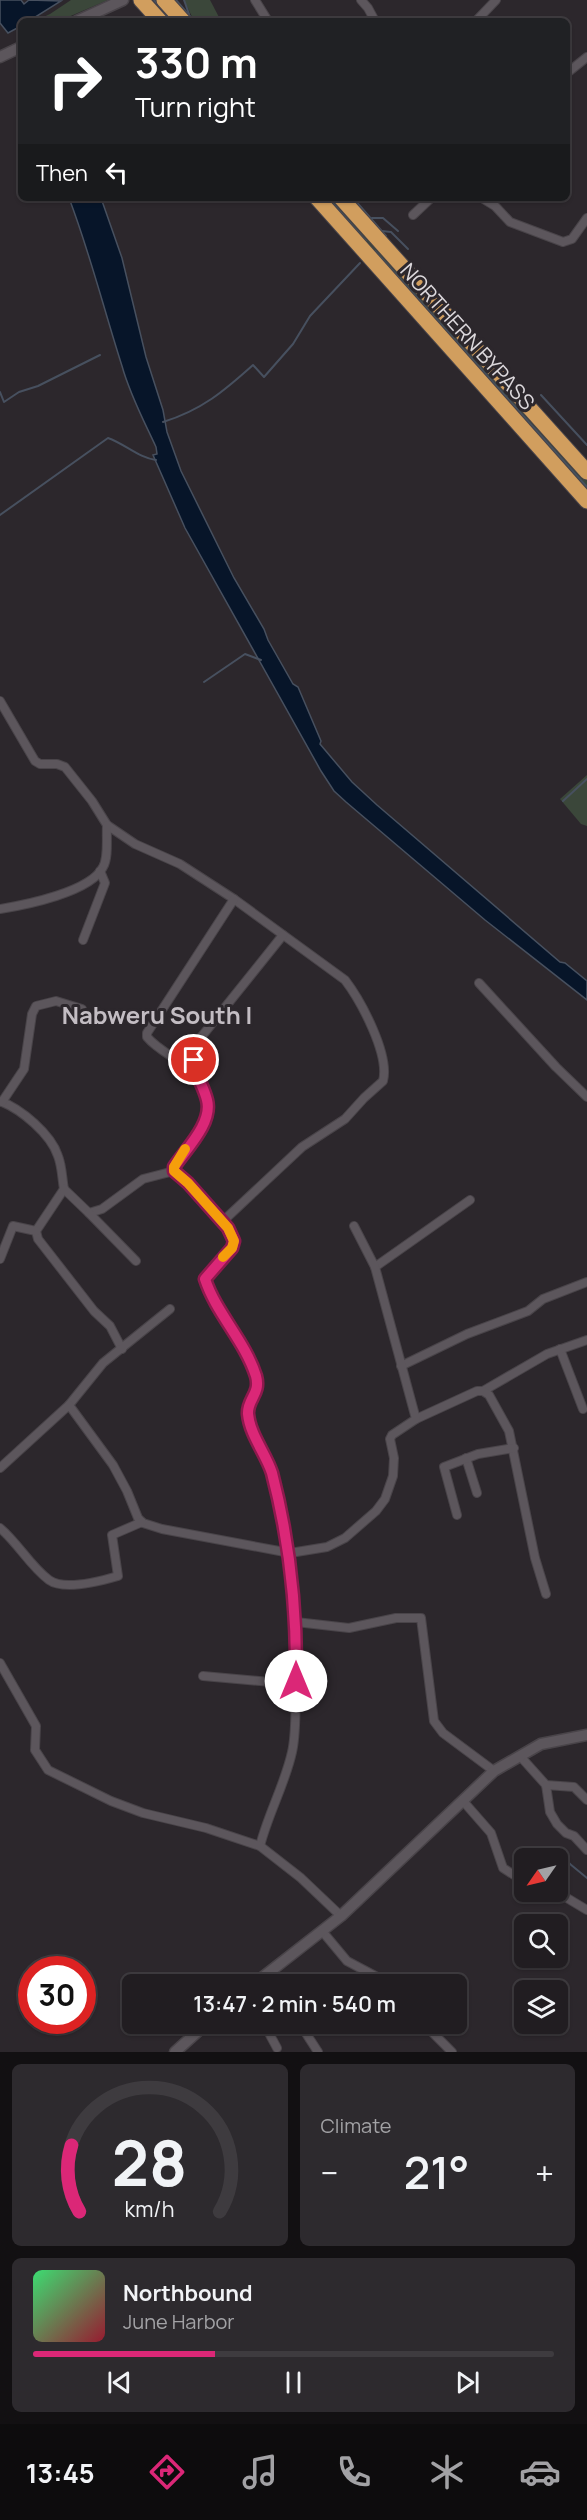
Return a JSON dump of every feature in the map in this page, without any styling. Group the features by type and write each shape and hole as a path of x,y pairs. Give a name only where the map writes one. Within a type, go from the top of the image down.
{"highway":[{"path":"141,0 157,18"},
{"path":"164,0 180,18"},
{"name":"NORTHERN BYPASS","path":"320,201 587,501"},
{"name":"NORTHERN BYPASS","path":"344,201 587,472"}],"street":[{"path":"84,18 123,0"},
{"path":"255,0 266,18"},
{"path":"361,0 373,18"},
{"path":"480,18 496,0"},
{"path":"0,57 18,48"},
{"path":"570,71 587,57"},
{"path":"413,215 428,201"},
{"path":"487,201 510,222 563,242 572,239 587,218"},
{"path":"0,701 35,761 40,764 57,764 65,767 92,801 107,825 135,844 180,864 234,899 331,968 355,993 375,1035 384,1077 379,1086 364,1098 345,1119 302,1147 222,1222"},
{"path":"0,909 66,893 100,871 105,862 107,825"},
{"path":"83,940 105,883 100,871"},
{"path":"174,1171 174,1167 208,1115 208,1103 195,1073 149,1040 147,1033 234,899"},
{"path":"195,1073 194,1046 283,935"},
{"path":"479,983 556,1067 587,1097"},
{"path":"82,1009 56,1001 48,1001 36,1006 32,1014 24,1069 1,1102 13,1107 51,1141 58,1155 64,1189 136,1261"},
{"path":"174,1171 188,1183 222,1222 234,1241 232,1248 205,1279 255,1375 256,1394 248,1413 251,1426 272,1472 290,1553 296,1622 296,1681 292,1750 266,1821 260,1846"},
{"path":"88,1214 102,1209 143,1179 174,1171"},
{"path":"64,1189 36,1231 38,1239 93,1311 110,1326 122,1349"},
{"path":"375,1267 470,1200"},
{"path":"0,1259 13,1226 36,1231"},
{"path":"354,1226 375,1267 416,1419"},
{"path":"401,1366 467,1334 528,1311 543,1299 587,1282"},
{"path":"0,1468 69,1405 103,1363 170,1309"},
{"path":"0,1528 50,1581 61,1585 87,1583 118,1576 112,1535 142,1522 162,1529 290,1553 327,1548 345,1538 376,1511 385,1499 393,1476 394,1458 390,1439 392,1435 416,1419 477,1391 483,1391 560,1349 587,1340"},
{"path":"560,1349 583,1409"},
{"path":"483,1391 489,1395 509,1431 530,1536 546,1594"},
{"path":"69,1405 113,1465 142,1522"},
{"path":"457,1515 444,1467 466,1458 514,1448"},
{"path":"466,1458 477,1493"},
{"path":"296,1622 349,1628 396,1618 421,1618 434,1721 443,1733 494,1771"},
{"path":"0,1663 36,1726 35,1750 48,1770 111,1801 143,1813 206,1828 260,1846 301,1878 341,1916"},
{"path":"203,1676 271,1683 296,1681"},
{"path":"267,1974 341,1916 494,1771 541,1744 587,1735"},
{"path":"520,1756 546,1785 550,1812 556,1824 566,1833 574,1836 587,1850"},
{"path":"546,1785 574,1786 587,1800"},
{"path":"463,1801 491,1833 503,1868 514,1874"},
{"path":"568,1899 587,1910"},
{"path":"322,1931 347,1961 371,1974"},
{"path":"175,2052 195,2034"},
{"path":"270,2034 277,2048"},
{"path":"306,2034 318,2052"},
{"path":"434,2034 452,2052"}],"green space":[{"path":"71,0 108,0 66,18 41,18"},
{"path":"184,0 210,0 219,18 193,18"},
{"path":"326,201 337,201 587,481 587,494"},
{"path":"587,775 587,826 581,824 560,799"}],"water":[{"path":"0,0 21,0 24,4 29,0 61,1 34,18 18,18 18,28 8,33 0,23"},
{"path":"70,201 102,201 122,258 146,357 163,410 167,432 181,471 234,578 293,684 298,687 321,741 320,744 352,782 377,805 560,962 565,963 587,981 587,1000 485,920 334,791 185,528 153,455 157,454 156,447 125,377"}],"waterway":[{"path":"154,0 169,18"},
{"path":"176,0 191,18"},
{"path":"184,0 189,14"},
{"path":"331,201 366,241"},
{"path":"356,201 386,236"},
{"path":"372,218 383,218 398,231"},
{"path":"382,231 391,232 408,249"},
{"path":"375,251 587,487"},
{"path":"163,422 201,406 253,365 264,377 293,344 310,316 360,263"},
{"path":"0,392 4,402 19,392 38,386 100,355"},
{"path":"541,395 587,445"},
{"path":"0,515 108,438 144,457 156,460"},
{"path":"204,682 245,654 261,660"},
{"path":"563,801 587,779"},
{"path":"568,1861 587,1878"}],"slow traffic":[{"path":"185,1149 174,1171 188,1183 228,1228 234,1241 232,1248 223,1257"}],"district":[{"name":"Nabweru South I","path":"157,1014"}],"route":[{"path":"194,1060 195,1073 208,1103 208,1115 174,1167 174,1171 188,1183 228,1228 234,1241 232,1248 205,1279 234,1331 258,1386 249,1405 248,1413 251,1426 272,1472 290,1553 296,1622 296,1681"}]}
